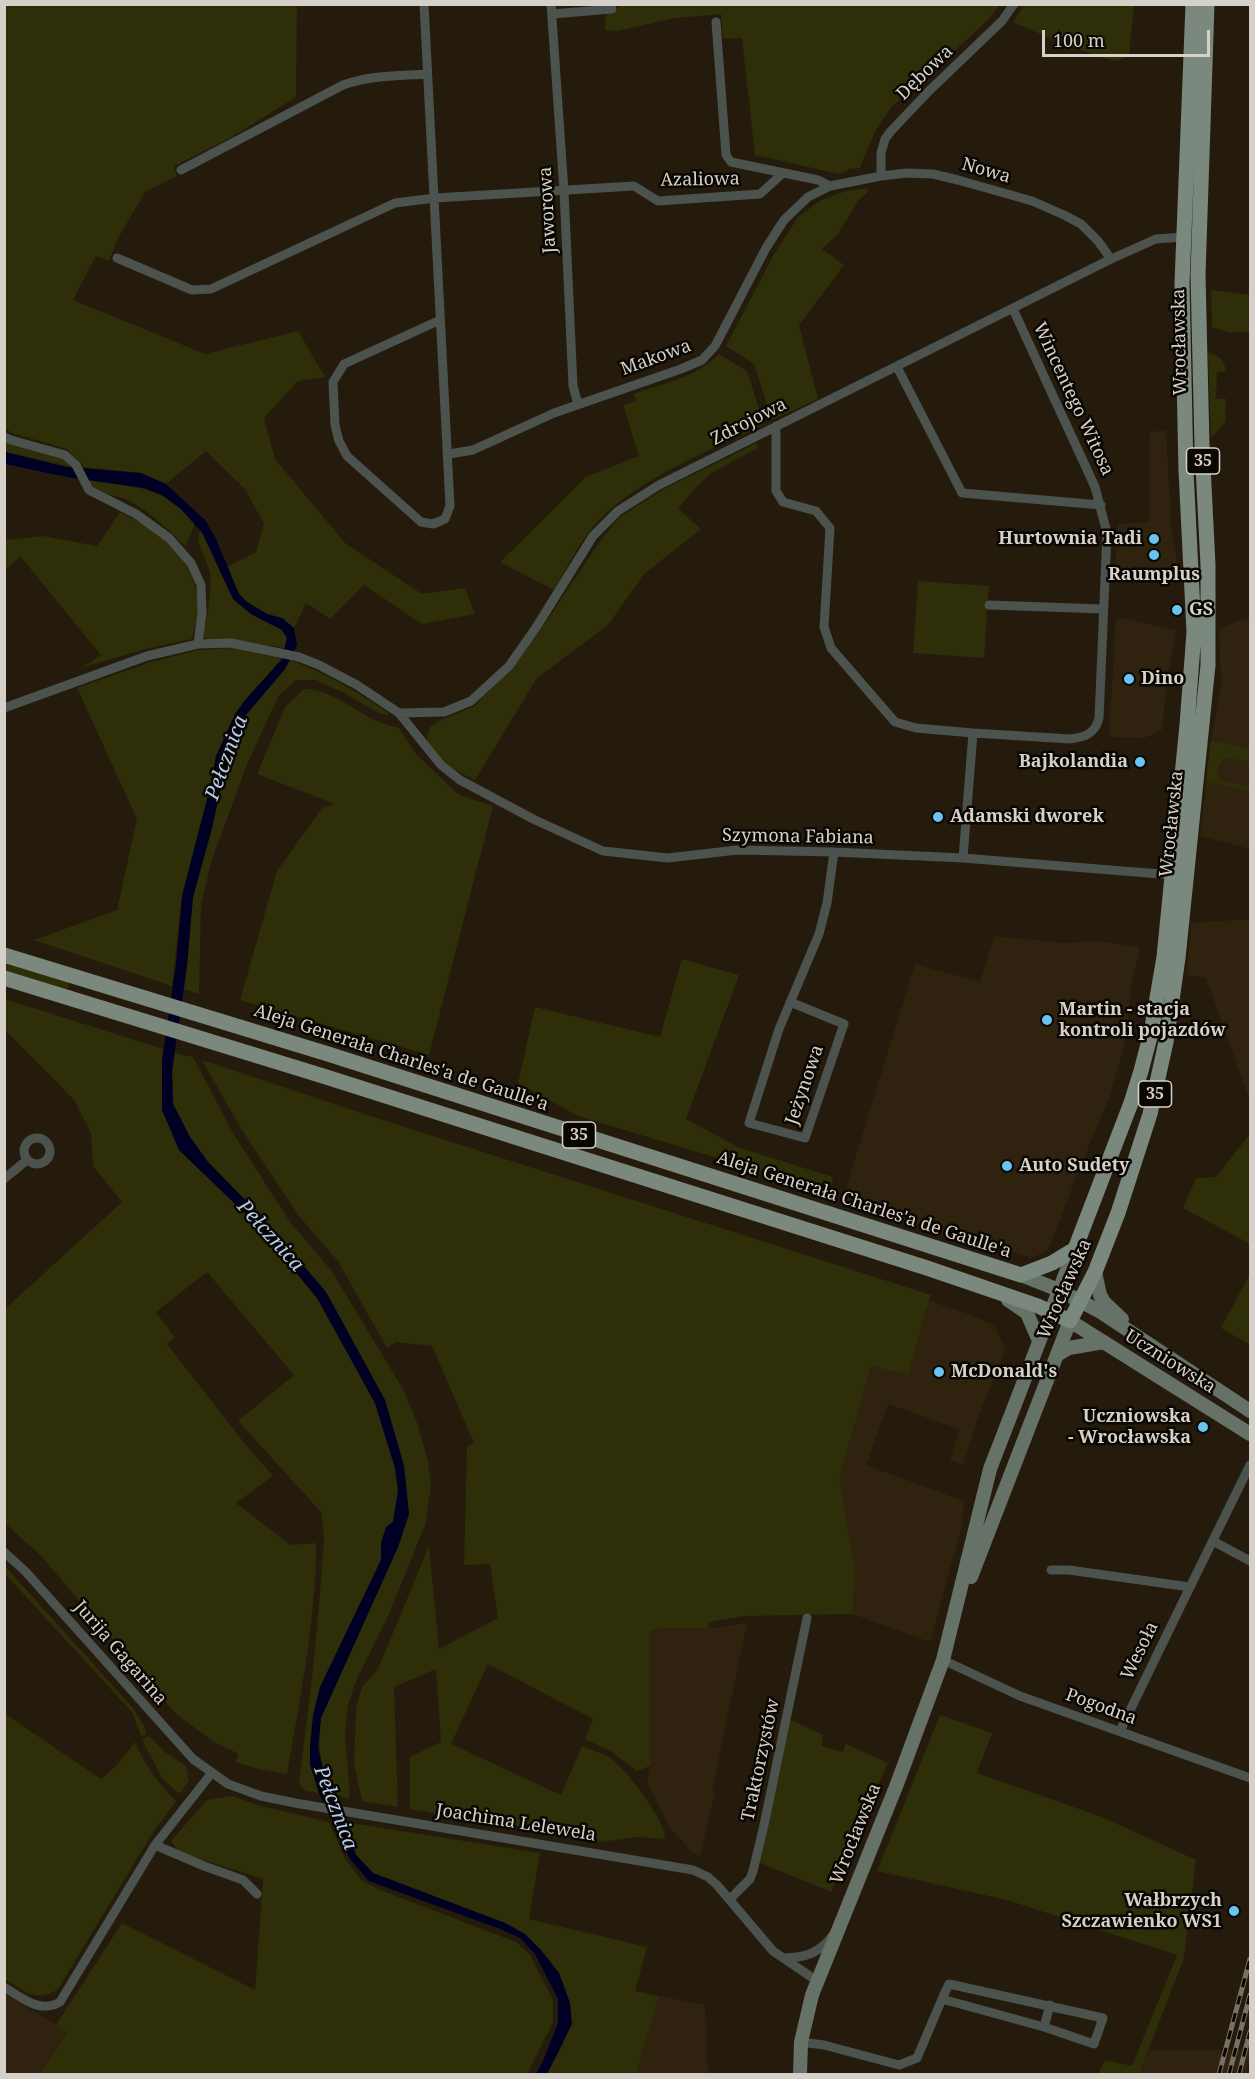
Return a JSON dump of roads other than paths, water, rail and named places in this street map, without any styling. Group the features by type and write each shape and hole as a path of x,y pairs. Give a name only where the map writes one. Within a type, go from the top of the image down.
{"main road":[{"name":"Wrocławska","path":"800,2074 801,2042 817,1981 897,1784 943,1660 990,1469 1131,1103 1151,1033 1164,957 1194,632 1186,471 1183,237 1192,4"},
{"name":"Wrocławska","path":"957,1610 1070,1321 1095,1272 1131,1177 1150,1114 1166,1042 1178,958 1208,665 1208,565 1202,446 1198,275 1208,4"},
{"name":"Aleja Generała Charles'a de Gaulle'a","path":"4,955 328,1054 1021,1275 1080,1301"},
{"name":"35","path":"4,978 323,1076 823,1236 993,1291 1051,1311 1070,1321"},
{"path":"823,1236 830,1215"},
{"path":"1021,1275 1052,1263 1075,1249"},
{"path":"1095,1272 1100,1295 1104,1302 1135,1334"},
{"path":"993,1291 1024,1309 1040,1341"},
{"name":"Uczniowska","path":"1080,1301 1135,1334 1251,1411"},
{"name":"Uczniowska","path":"1070,1321 1251,1434"},
{"path":"1057,1355 1080,1346 1104,1342"}],"street":[{"path":"424,4 450,506 445,519 433,524 421,522 347,456 339,441 335,425 333,382 344,364 440,320"},
{"name":"Dębowa","path":"881,176 881,153 885,139 891,131 1002,21 1014,4"},
{"name":"Jaworowa","path":"578,404 573,386 564,191 552,9 612,9"},
{"path":"716,21 726,155 730,162 818,180 830,186"},
{"path":"181,170 343,85 377,77 427,74"},
{"name":"Nowa","path":"830,186 907,173 933,174 958,180 1032,201 1064,215 1080,224 1098,241 1111,259"},
{"name":"Azaliowa","path":"117,258 192,290 211,290 395,203 435,198 634,186 658,201 760,194 782,174"},
{"name":"Makowa","path":"449,454 473,450 578,404 702,360 715,346 766,248 784,220 808,197 830,186"},
{"name":"Zdrojowa","path":"399,713 444,712 471,701 508,666 537,626 593,536 618,511 660,485 1111,259 1156,239 1183,237"},
{"name":"Wincentego Witosa","path":"776,426 776,491 783,502 816,511 830,528 825,627 831,648 895,722 916,728 972,733 1070,738 1092,733 1097,727 1099,718 1107,533 1095,487 1013,309"},
{"name":"Wincentego Witosa","path":"897,367 962,494 1101,505"},
{"path":"4,437 11,441 65,455 76,465 89,490 136,514 169,538 191,563 201,585 202,613 198,644"},
{"path":"989,605 1103,609"},
{"name":"Szymona Fabiana","path":"4,708 147,656 198,644 231,643 300,657 357,685 399,713 441,765 460,780 535,820 603,851 668,858 737,850 834,852 963,858 1172,875"},
{"path":"963,858 972,733"},
{"name":"Jeżynowa","path":"790,1002 844,1024 805,1138 749,1124 779,1029 790,1002 819,934 827,903 834,852"},
{"path":"4,1179 27,1160"},
{"name":"Wesoła","path":"1120,1731 1251,1465"},
{"path":"1213,1541 1251,1561"},
{"name":"Jurija Gagarina","path":"4,1552 25,1571 193,1759 211,1774"},
{"path":"1051,1570 1069,1570 1190,1587"},
{"name":"Traktorzystów","path":"730,1899 750,1879 753,1872 807,1618"},
{"name":"Pogodna","path":"943,1660 1020,1695 1251,1778"},
{"path":"4,1987 32,2004 42,2007 52,2007 60,2002 155,1845 211,1774"},
{"name":"Joachima Lelewela","path":"211,1774 228,1784 261,1796 693,1870 708,1877 730,1899 773,1951 817,1981"},
{"path":"155,1845 243,1880 257,1894"},
{"path":"783,1958 811,1955 830,1940 838,1928"},
{"path":"801,2042 824,2045 899,2065 916,2058 942,1999 949,1984 1103,2018 1094,2044 1044,2026 942,1999"},
{"path":"997,2013 1002,1995"},
{"path":"1044,2026 1050,2005"}],"water":[{"name":"Pełcznica","path":"5,452 66,467 141,473 166,484 206,521 239,594 247,602 267,614 282,618 294,628 297,645 285,669 245,716 228,754 212,828 193,897 187,966 172,1071 173,1104 190,1137 208,1162 260,1215 326,1292 385,1400 404,1466 409,1514 398,1547 321,1718 318,1748 326,1781 345,1822 356,1855 373,1873 505,1923 525,1934 559,1973 570,2003 572,2024 547,2074 536,2074 558,2023 558,1999 535,1954 520,1938 500,1929 369,1881 350,1859 319,1793 310,1764 313,1715 320,1687 381,1560 381,1543 386,1527 393,1522 398,1491 395,1468 375,1403 317,1298 257,1225 179,1150 162,1110 162,1061 176,964 182,896 216,756 235,714 282,659 287,638 282,630 251,614 233,599 203,534 181,509 162,495 144,488 67,477 5,464"}],"railway":[{"path":"1219,2074 1250,1959"},
{"path":"1229,2074 1250,1995"},
{"path":"1239,2074 1250,2032"}],"place":[{"name":"Hurtownia Tadi","path":"1154,539"},
{"name":"Raumplus","path":"1154,555"},
{"name":"GS","path":"1177,610"},
{"name":"Dino","path":"1129,679"},
{"name":"Bajkolandia","path":"1140,762"},
{"name":"Adamski dworek","path":"938,817"},
{"name":"Martin - stacja kontroli pojazdów","path":"1047,1020"},
{"name":"Auto Sudety","path":"1007,1166"},
{"name":"McDonald's","path":"939,1372"},
{"name":"Uczniowska - Wrocławska","path":"1203,1427"},
{"name":"Wałbrzych Szczawienko WS1","path":"1234,1911"}]}
